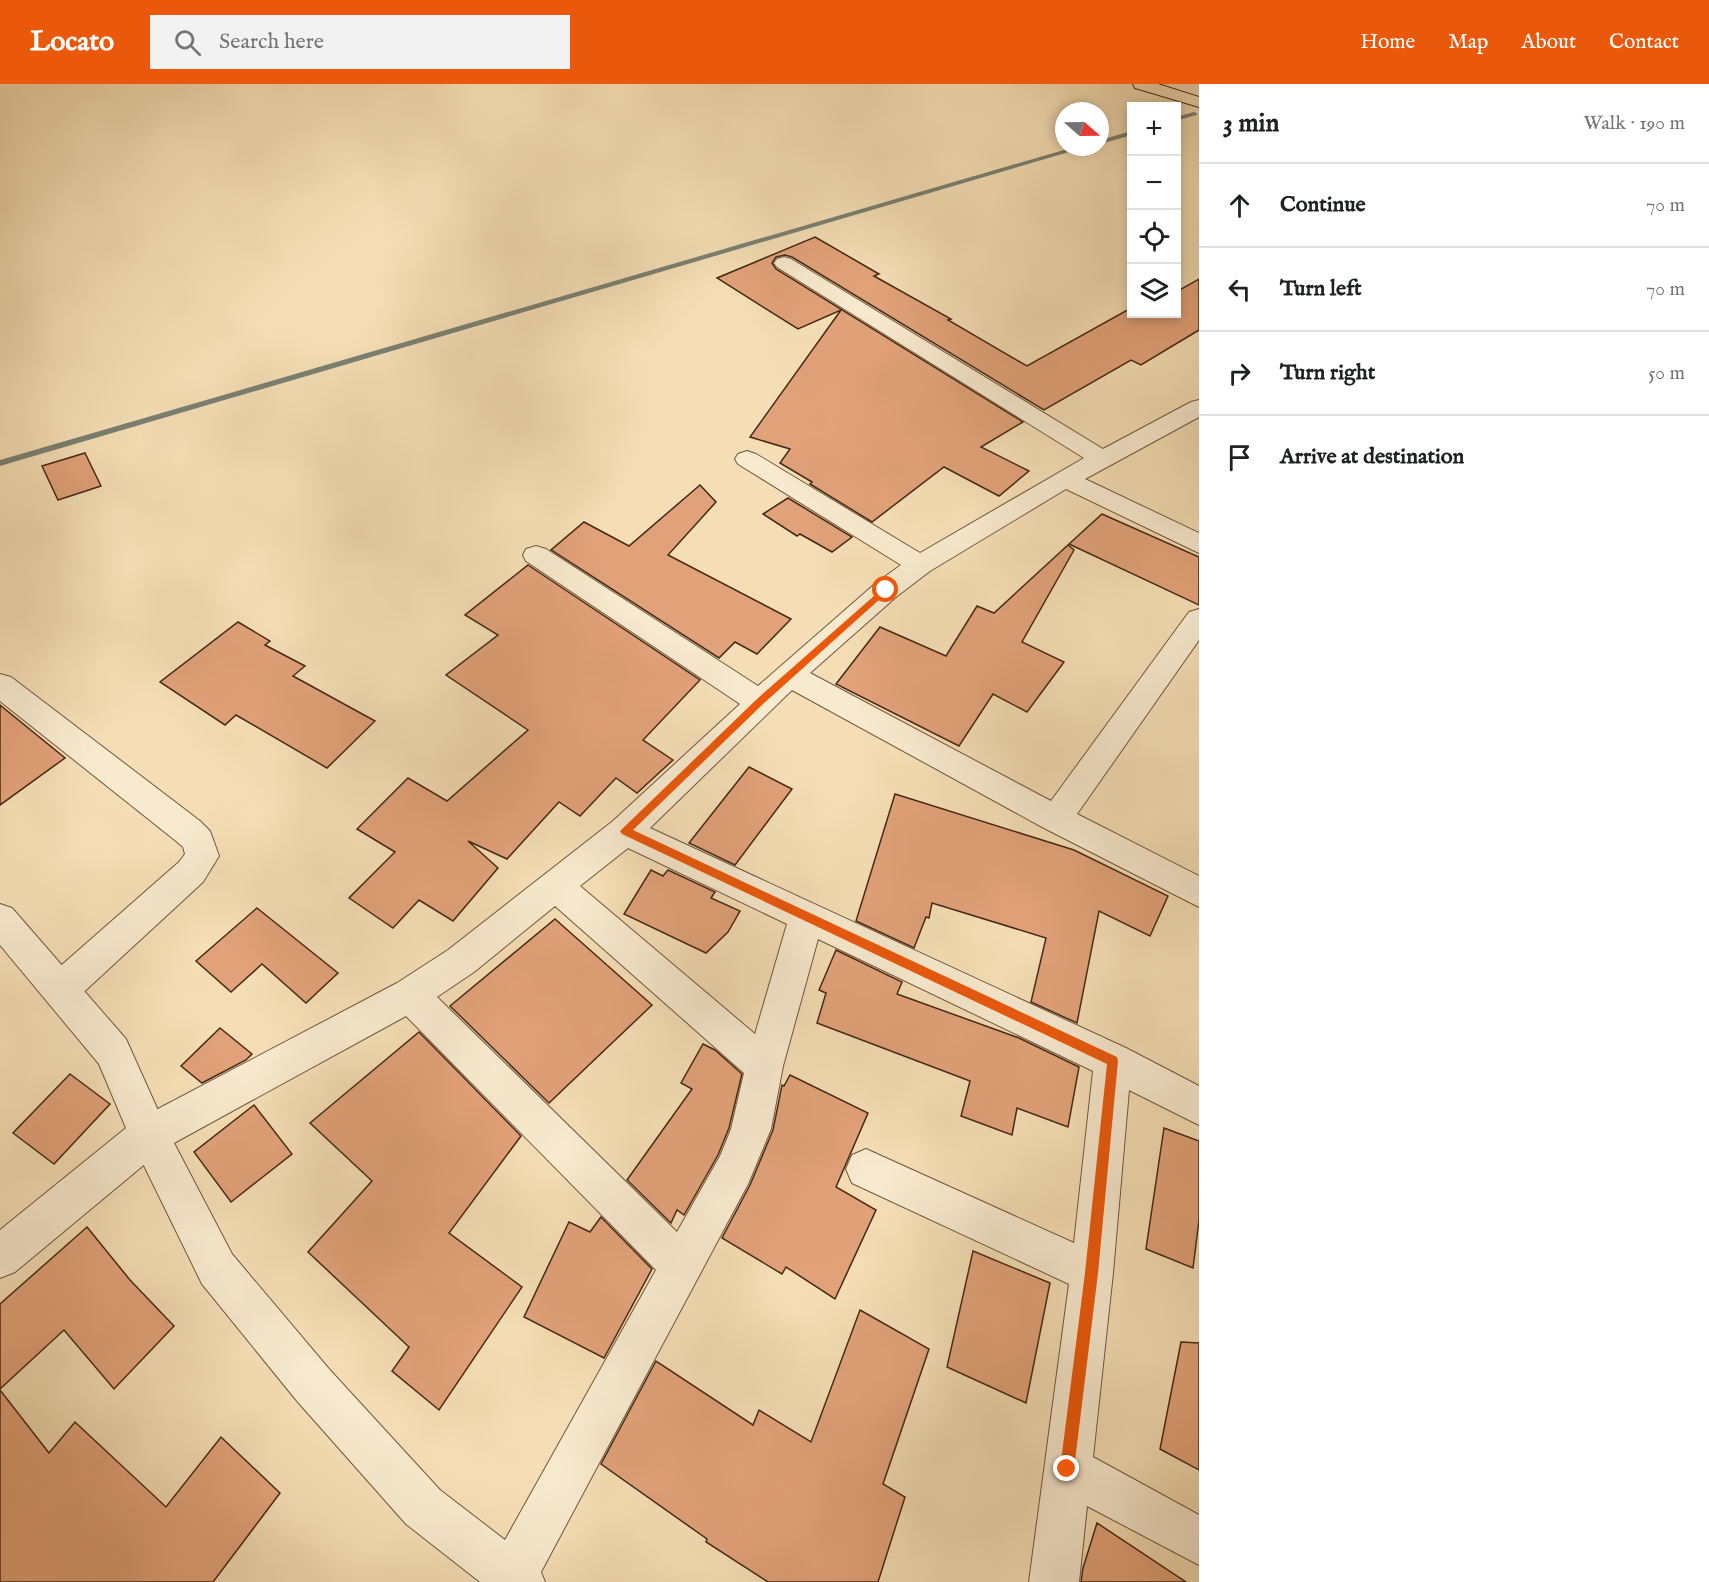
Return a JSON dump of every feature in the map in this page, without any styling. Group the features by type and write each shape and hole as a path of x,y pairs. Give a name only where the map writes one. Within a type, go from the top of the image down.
{"highway":[{"path":"1141,84 1199,102"}],"street":[{"path":"784,263 1101,458"},
{"path":"0,1257 149,1135 410,995 460,961 625,831 789,675 886,590 920,565 1101,458 1199,407"},
{"path":"747,459 920,565"},
{"path":"1065,479 1199,544"},
{"path":"536,555 760,702"},
{"path":"1056,819 1199,619"},
{"path":"789,675 1056,819 1199,892"},
{"path":"0,685 188,831 198,841 202,856 190,872 61,989"},
{"path":"625,831 1113,1061 1199,1106"},
{"path":"556,886 764,1066"},
{"path":"0,919 113,1052 149,1135 217,1269 313,1385 423,1507 516,1579 734,1170 751,1129 764,1066 807,917"},
{"path":"410,995 682,1266"},
{"path":"1054,1582 1092,1273 1113,1061"},
{"path":"866,1169 1092,1273"},
{"path":"1067,1469 1199,1541"}],"building":[{"path":"815,237 879,274 874,276 951,319 948,320 1027,366 1127,310 1127,318 1181,318 1181,289 1199,279 1199,330 1141,365 1131,360 1044,410 792,257 785,255 776,257 772,263 776,269 1023,422 981,447 1029,471 999,496 944,467 872,522 780,463 790,449 750,437 841,310 798,329 717,278"},
{"path":"85,453 101,486 58,500 42,466"},
{"path":"700,485 716,502 668,555 791,619 757,654 735,642 719,658 551,550 584,522 629,546"},
{"path":"788,498 852,537 832,552 800,534 797,536 763,514"},
{"path":"1102,514 1199,557 1199,605 1069,544"},
{"path":"1068,545 1074,550 1022,642 1064,662 1027,712 993,694 959,746 836,684 880,627 946,656 977,606 994,613"},
{"path":"528,565 700,680 643,740 673,760 637,793 616,778 580,816 559,802 507,859 468,841 498,868 453,921 419,900 393,928 349,898 395,852 357,829 408,778 447,801 528,730 446,675 498,635 465,615"},
{"path":"238,622 270,641 265,645 305,666 293,676 375,721 327,768 236,715 225,725 160,682"},
{"path":"0,705 65,758 0,805"},
{"path":"749,767 792,789 735,865 689,843"},
{"path":"895,794 1074,850 1168,896 1150,936 1099,911 1077,1023 1031,1002 1046,938 932,903 929,918 926,917 914,948 856,921"},
{"path":"651,870 663,876 668,870 715,892 711,898 740,911 728,932 706,953 624,914"},
{"path":"257,908 338,973 306,1003 262,964 231,992 196,961"},
{"path":"555,919 652,1005 549,1103 450,1006"},
{"path":"836,950 902,982 897,994 1019,1038 1079,1067 1068,1127 1017,1108 1012,1135 961,1116 970,1081 817,1023 826,993 819,990"},
{"path":"220,1028 252,1054 246,1060 202,1083 181,1066"},
{"path":"419,1032 521,1136 449,1233 522,1287 439,1410 392,1371 409,1347 308,1252 372,1181 310,1123"},
{"path":"703,1044 715,1050 742,1074 729,1128 718,1155 684,1215 677,1210 671,1223 627,1180 692,1089 681,1083"},
{"path":"70,1074 110,1104 54,1164 13,1133"},
{"path":"790,1075 868,1113 836,1187 876,1210 835,1299 786,1267 782,1274 722,1238 750,1185 773,1130 782,1085 784,1086"},
{"path":"254,1105 292,1154 231,1202 194,1152"},
{"path":"1164,1128 1199,1141 1199,1220 1193,1268 1146,1249"},
{"path":"601,1217 652,1269 604,1358 524,1317 569,1222 590,1232"},
{"path":"87,1227 130,1280 174,1326 114,1389 64,1330 0,1389 0,1304"},
{"path":"973,1251 1050,1283 1026,1403 947,1367"},
{"path":"860,1310 929,1349 883,1484 905,1497 878,1582 768,1582 706,1542 707,1539 601,1464 656,1361 753,1425 759,1410 811,1442"},
{"path":"1181,1342 1199,1343 1199,1470 1160,1449"},
{"path":"0,1390 49,1453 75,1422 166,1507 221,1437 280,1493 213,1582 0,1582"},
{"path":"1097,1523 1186,1582 1081,1582"}],"waterway":[{"path":"1181,118 1194,114"},
{"path":"1109,139 1127,134"},
{"path":"0,463 1055,155"}],"route":[{"path":"886,590 789,675 625,831 1113,1061 1092,1273 1067,1469"}]}
